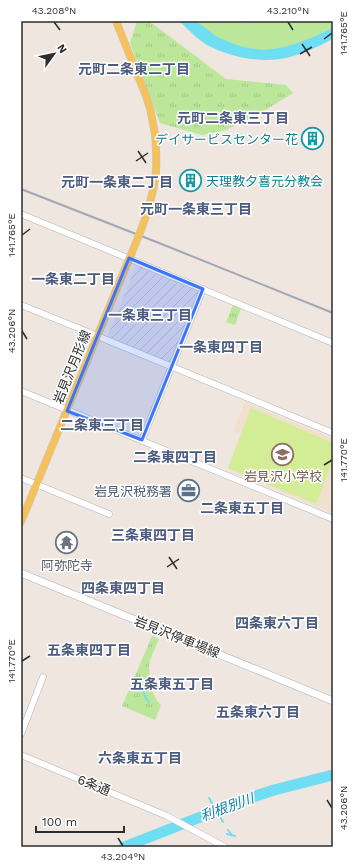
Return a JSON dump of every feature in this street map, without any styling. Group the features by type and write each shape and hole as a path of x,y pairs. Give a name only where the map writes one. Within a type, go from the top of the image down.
{"main road":[{"name":"岩見沢月形線","path":"21,522 117,288 153,192 157,155 152,114 116,21"},
{"name":"岩見沢停車場線","path":"21,573 333,701"}],"street":[{"path":"21,214 333,343"},
{"path":"142,440 203,289"},
{"path":"21,305 93,334"},
{"path":"102,338 333,434"},
{"path":"21,391 333,519"},
{"path":"21,478 109,514"},
{"path":"21,734 44,678"},
{"name":"6条通","path":"21,755 167,816 198,831 225,847"}],"highlighted area":[{"path":"129,258 203,289 142,440 67,411"}],"shaded area":[{"path":"137,264 200,290 171,364 107,337"},
{"name":"岩見沢小学校","path":"245,402 333,439 333,513 227,469 240,434 233,431"}],"green space":[{"path":"137,21 149,21 226,79 286,85 293,93 257,115 226,130 202,135 160,123 130,43"},
{"path":"195,21 240,21 242,23 250,21 333,21 333,28 303,42 284,48 266,50 246,48 227,42 210,33"},
{"path":"234,303 242,306 235,325 226,322"},
{"name":"岩見沢小学校","path":"251,408 333,443 333,461 316,504 228,468"},
{"path":"152,636 159,639 149,666 150,681 153,692 155,698 161,705 155,720 122,706"}],"water":[{"path":"179,21 195,21 220,38 236,45 264,50 304,41 333,28 333,39 290,57 259,60 216,50 196,37"}],"waterway":[{"path":"141,684 145,697 149,702"},
{"name":"利根別川","path":"124,847 244,800 274,790 333,775"},
{"name":"利根別川","path":"209,798 223,822"},
{"path":"228,830 232,835"},
{"path":"227,834 235,836"}],"railway":[{"path":"21,189 333,313"}],"place":[{"name":"デイサービスセンター花","path":"313,139"},
{"name":"天理教夕喜元分教会","path":"191,181"},
{"name":"岩見沢小学校","path":"283,454"},
{"name":"岩見沢税務署","path":"188,491"},
{"name":"阿弥陀寺","path":"67,543"}],"district":[{"name":"元町二条東二丁目","path":"134,69"},
{"name":"元町二条東三丁目","path":"233,118"},
{"name":"元町一条東二丁目","path":"117,182"},
{"name":"元町一条東三丁目","path":"196,209"},
{"name":"一条東二丁目","path":"73,279"},
{"name":"一条東三丁目","path":"150,315"},
{"name":"一条東四丁目","path":"221,347"},
{"name":"二条東三丁目","path":"102,425"},
{"name":"二条東四丁目","path":"175,457"},
{"name":"二条東五丁目","path":"242,508"},
{"name":"三条東四丁目","path":"153,535"},
{"name":"四条東四丁目","path":"123,588"},
{"name":"四条東六丁目","path":"277,623"},
{"name":"五条東四丁目","path":"89,650"},
{"name":"五条東五丁目","path":"172,684"},
{"name":"五条東六丁目","path":"258,712"},
{"name":"六条東五丁目","path":"140,758"}]}
